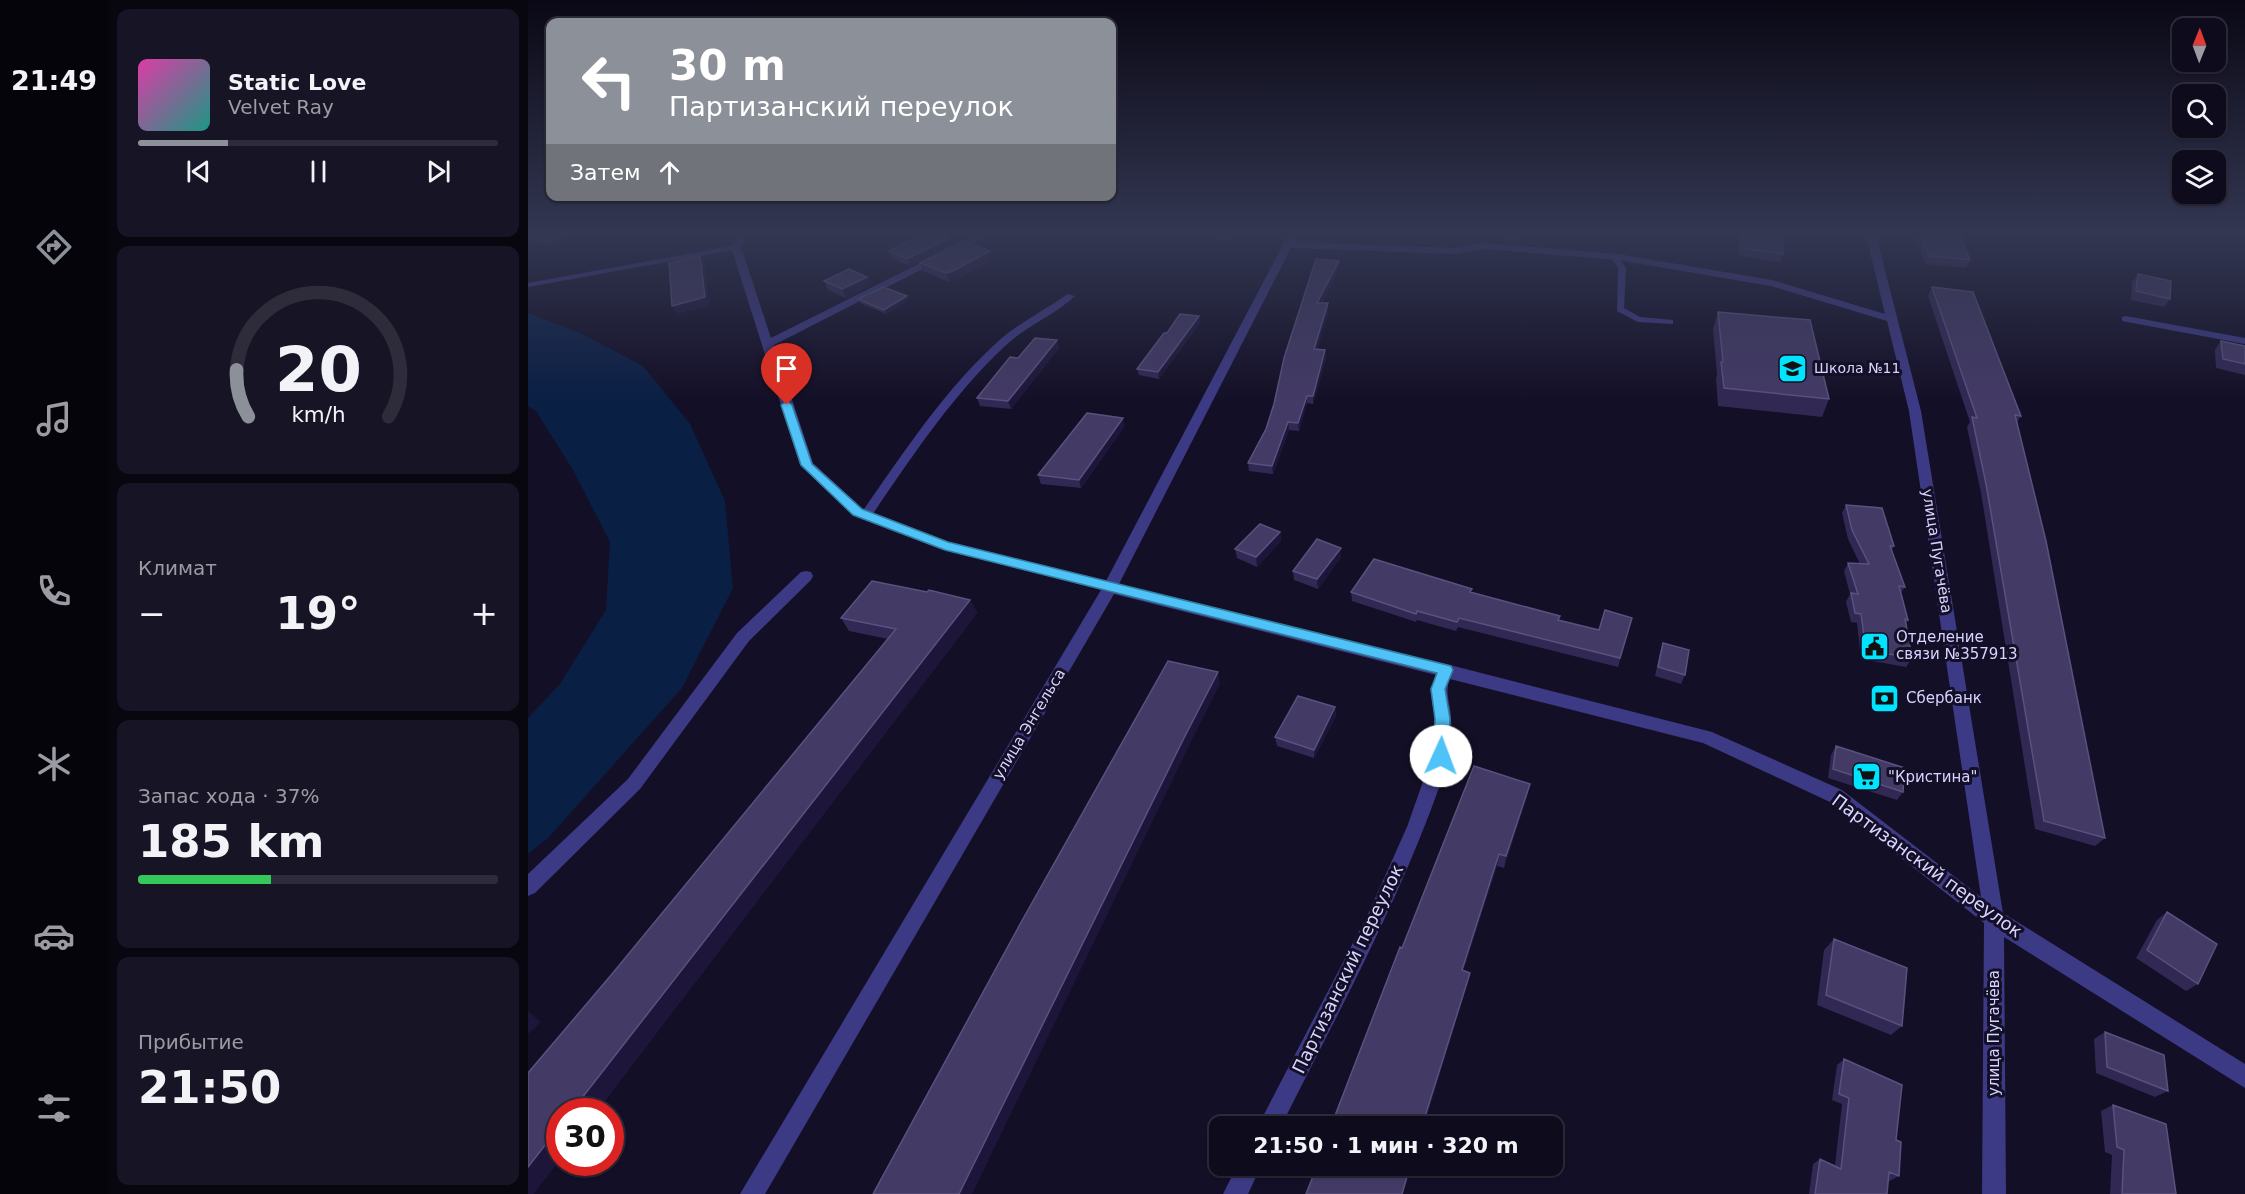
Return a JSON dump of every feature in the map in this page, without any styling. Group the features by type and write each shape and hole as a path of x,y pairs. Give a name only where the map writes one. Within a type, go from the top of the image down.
{"street":[{"path":"750,291 807,465 862,514"},
{"path":"767,344 873,291"},
{"name":"улица Энгельса","path":"752,1194 1111,586 1265,291"},
{"name":"улица Энгельса","path":"1798,291 1892,319"},
{"name":"улица Пугачёва","path":"1883,291 1915,411 1994,919 1994,1194"},
{"path":"2126,318 2245,341"},
{"name":"Партизанский переулок","path":"862,514 945,546 1706,737 1836,796 1994,919 2245,1077"},
{"path":"528,886 634,784 743,637 806,576"},
{"name":"Партизанский переулок","path":"1274,1116 1375,921 1416,827 1441,756 1443,719 1438,689 1446,670"},
{"path":"1235,1194 1244,1176"}],"lane":[{"path":"1621,291 1620,309 1638,319 1670,322"},
{"path":"862,514 963,384 1001,344 1071,296"}],"water":[{"path":"528,313 580,333 643,366 690,424 725,501 733,588 682,688 548,838 528,854 528,718 560,684 606,610 610,542 573,470 536,411 528,406"}],"building":[{"path":"671,291 704,291 705,297 672,306"},
{"path":"875,291 893,291 907,296 884,310 858,299"},
{"path":"1306,291 1323,291 1317,303 1328,303 1314,349 1325,350 1313,396 1307,396 1298,423 1288,422 1272,466 1248,463 1266,429 1284,358"},
{"path":"1933,291 1973,292 2021,416 2015,415 2046,541 2105,838 2044,821 1986,484 1972,417 1977,418"},
{"path":"2136,291 2170,291 2170,299"},
{"path":"1718,312 1810,320 1829,399 1724,388"},
{"path":"1180,314 1199,316 1158,372 1137,369 1164,333 1167,333"},
{"path":"1035,338 1057,340 1008,401 977,398 1010,357 1018,358"},
{"path":"2221,341 2245,346 2245,364 2223,359"},
{"path":"1087,413 1123,418 1079,480 1038,475"},
{"path":"1846,505 1882,508 1894,546 1890,546 1905,587 1899,586 1908,620 1905,619 1912,658 1866,650 1861,614 1855,613 1851,593 1858,594 1848,563 1869,564 1852,530"},
{"path":"1260,524 1280,532 1256,557 1235,549"},
{"path":"1317,539 1341,548 1317,579 1293,571"},
{"path":"1374,559 1472,589 1470,592 1560,616 1558,620 1599,630 1605,610 1632,618 1620,658 1459,618 1457,622 1417,611 1416,614 1351,592"},
{"path":"872,581 927,592 929,590 970,600 582,1098 546,1098 546,1144 528,1167 528,1073 896,629 841,618"},
{"path":"1663,643 1689,650 1685,675 1658,667"},
{"path":"1168,661 1218,672 959,1194 873,1194 1024,917"},
{"path":"1298,696 1335,707 1314,750 1275,737"},
{"path":"1836,746 1905,768 1903,792 1833,769"},
{"path":"1474,766 1530,784 1506,856 1499,854 1462,970 1470,973 1425,1116 1335,1116 1400,947 1402,948"},
{"path":"2167,912 2217,944 2198,984 2147,950"},
{"path":"1834,939 1907,968 1902,1026 1826,995"},
{"path":"2105,1032 2164,1055 2168,1091 2107,1067"},
{"path":"1844,1059 1902,1085 1896,1140 1901,1142 1899,1176 1889,1172 1887,1194 1815,1194 1820,1159 1841,1169 1849,1098 1839,1094"},
{"path":"2113,1105 2166,1124 2176,1194 2122,1194 2124,1150 2117,1147"},
{"path":"1313,1176 1407,1176 1402,1194 1306,1194"}],"place":[{"name":"Школа №11","path":"1793,368"},
{"name":"Отделение связи №357913","path":"1875,646"},
{"name":"Сбербанк","path":"1885,698"},
{"name":"\"Кристина\"","path":"1867,777"}],"route":[{"path":"787,405 807,465 858,512 945,546 1446,670 1438,689 1443,719 1441,756"}]}
